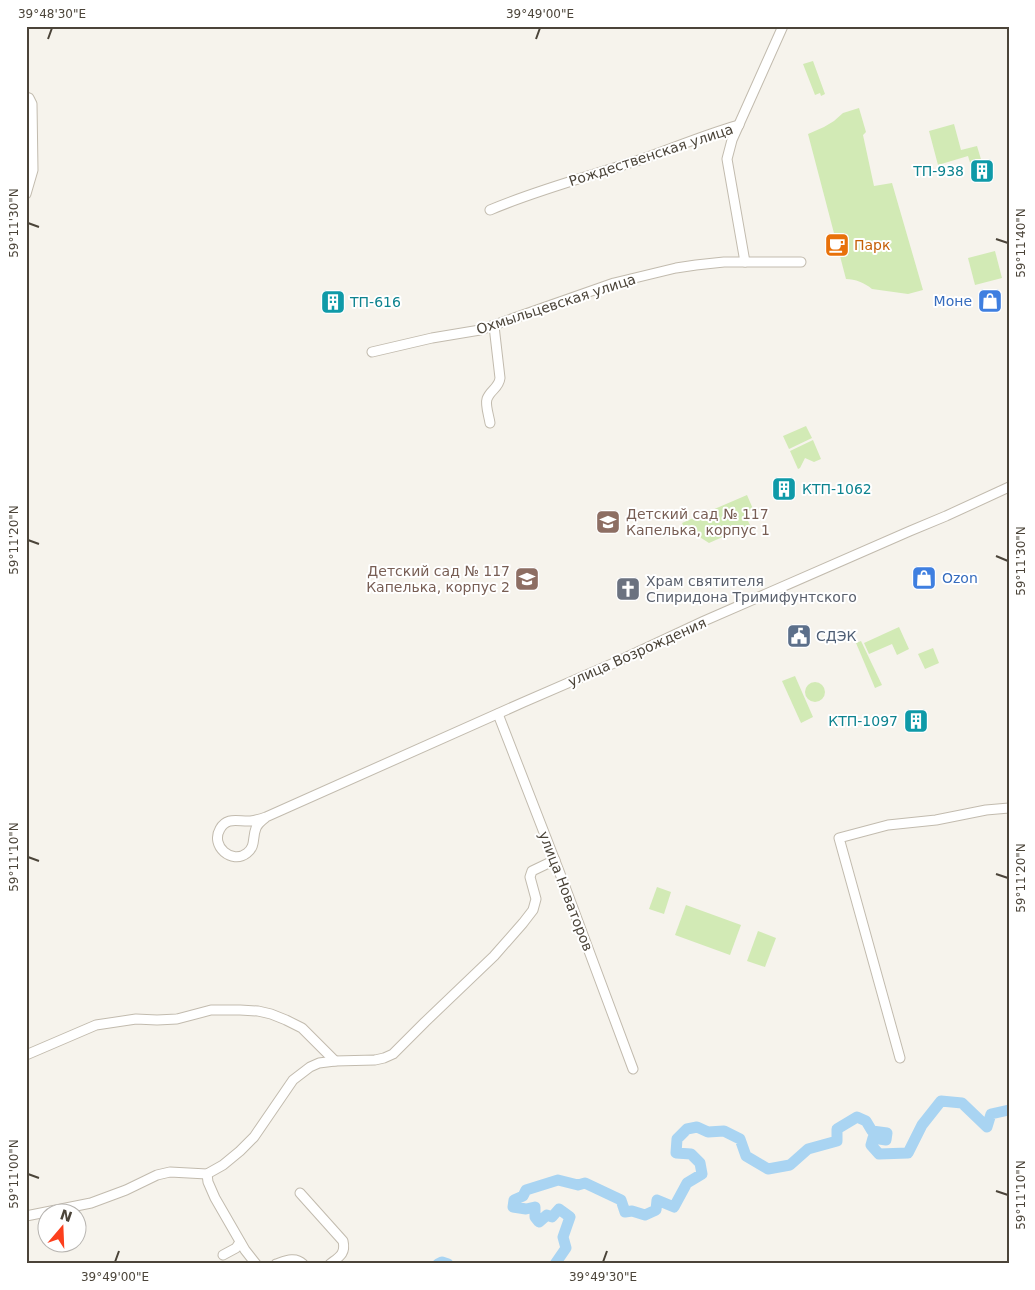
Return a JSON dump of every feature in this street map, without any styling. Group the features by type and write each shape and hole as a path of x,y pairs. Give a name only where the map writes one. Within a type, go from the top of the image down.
{"street":[{"path":"739,125 783,26"},
{"path":"26,97 29,98 32,104 32,170 26,194"},
{"name":"Рождественская улица","path":"490,210 570,180 642,159 739,125"},
{"name":"Рождественская улица","path":"739,125 727,159 745,262"},
{"name":"Охмыльцевская улица","path":"372,352 432,338 480,330 614,283 676,268 724,262 800,262"},
{"path":"490,423 486,403 500,382 494,326"},
{"name":"улица Возрождения","path":"266,817 256,828 253,845 247,853 233,856 221,849 218,833 227,822 234,820 251,821 266,817 1009,487"},
{"name":"улица Новаторов","path":"498,714 633,1069"},
{"path":"900,1058 839,838 888,825 936,820 986,810 1009,808"},
{"path":"26,1216 91,1203 126,1190 157,1175 170,1172 208,1174 240,1151 254,1136 293,1080 310,1067 319,1063 335,1061 375,1060 393,1054 494,956 523,923 533,910 536,899 531,886 530,877 532,871 555,860"},
{"path":"26,1055 96,1026 136,1019 177,1018 211,1010 240,1010 271,1014 302,1028 335,1061"},
{"path":"208,1174 208,1182 215,1198 240,1242 256,1264"},
{"path":"300,1193 343,1241 344,1250 342,1254 330,1264"},
{"path":"223,1256 236,1248 240,1242"},
{"path":"276,1264 293,1259 297,1259 303,1264"}],"green space":[{"path":"813,61 825,94 821,96 820,93 815,95 803,64"},
{"path":"859,108 866,132 863,135 874,186 892,183 923,290 908,294 872,289 860,282 846,279 808,134 834,121 843,113"},
{"path":"954,124 961,150 977,146 983,166 972,169 968,156 938,165 929,131"},
{"path":"995,251 1002,278 975,285 968,258"},
{"path":"806,426 812,438 789,449 783,436"},
{"path":"813,440 821,459 814,462 805,458 798,469 790,451"},
{"path":"747,495 753,509 744,513 750,525 709,543 684,527 682,523"},
{"path":"899,627 909,649 897,655 892,644 869,654 864,643"},
{"path":"861,641 882,685 875,688 856,643"},
{"path":"933,648 939,663 925,669 918,654"},
{"path":"795,676 813,717 801,723 782,681"},
{"path":"811,682 819,682 825,688 825,696 819,702 811,702 805,696 805,688"},
{"path":"657,887 671,892 664,914 649,909"},
{"path":"686,905 741,925 730,955 675,935"},
{"path":"758,931 776,938 765,967 747,961"}],"waterway":[{"path":"555,1264 566,1248 563,1237 570,1217 559,1209 552,1217 547,1215 539,1222 535,1217 535,1207 526,1209 513,1207 514,1200 523,1196 526,1190 558,1180 578,1185 585,1183 621,1200 625,1212 632,1211 645,1215 656,1210 657,1200 674,1207 687,1183 702,1174 700,1163 691,1154 676,1153 677,1139 687,1129 697,1127 708,1132 724,1131 740,1139 746,1156 768,1169 790,1165 808,1149 837,1141 837,1129 857,1117 866,1121 872,1131 887,1133 886,1140 873,1138 871,1145 879,1154 908,1153 922,1125 941,1101 962,1103 987,1127 991,1114 1009,1110"},
{"path":"438,1264 442,1262 448,1264"}],"place":[{"name":"ТП-938","path":"982,171"},
{"name":"Парк","path":"837,245"},
{"name":"Моне","path":"990,301"},
{"name":"ТП-616","path":"333,302"},
{"name":"КТП-1062","path":"784,489"},
{"name":"Детский сад № 117 Капелька, корпус 1","path":"608,522"},
{"name":"Ozon","path":"924,578"},
{"name":"Детский сад № 117 Капелька, корпус 2","path":"527,579"},
{"name":"Храм святителя Спиридона Тримифунтского","path":"628,589"},
{"name":"СДЭК","path":"799,636"},
{"name":"КТП-1097","path":"916,721"}]}
